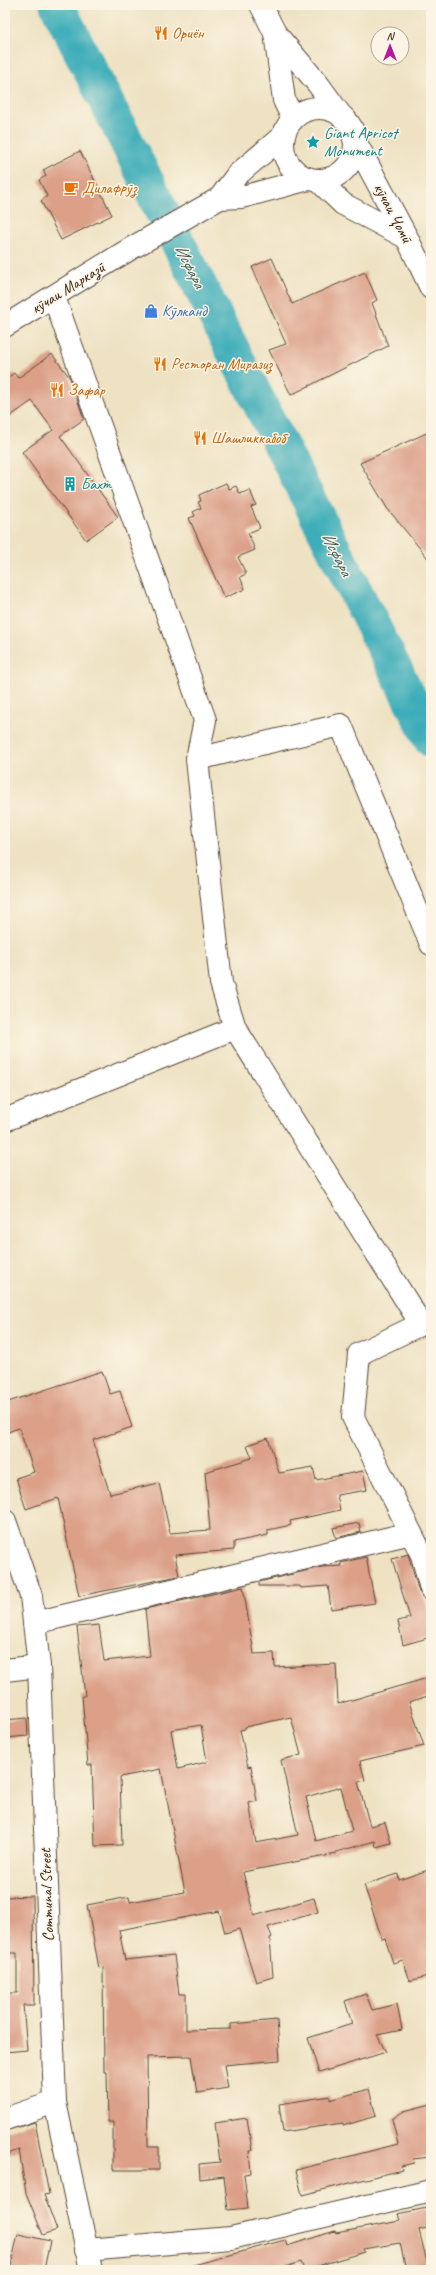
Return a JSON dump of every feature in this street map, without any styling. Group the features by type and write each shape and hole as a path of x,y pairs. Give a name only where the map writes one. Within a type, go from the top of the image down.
{"street":[{"path":"213,202 242,197 314,179 333,177 342,171 350,162 354,151 352,131 318,84 275,33 261,5"},
{"path":"275,33 289,127 283,146 285,157 291,167 299,174 314,179 343,204 407,238"},
{"path":"213,202 237,175 302,113 312,109 333,111 342,117"},
{"name":"кӯчаи Ҷомӣ","path":"354,139 407,238 431,288"},
{"name":"кӯчаи Марказӣ","path":"5,326 130,249 213,202"},
{"path":"54,297 205,720 196,759 221,983 235,1028 421,1324 359,1354 353,1417 422,1555 431,1589"},
{"path":"196,759 341,726 431,944"},
{"path":"5,1120 235,1028"},
{"name":"Communal Street","path":"5,1521 31,1596 39,1666 55,2102 89,2260"},
{"path":"34,1623 411,1533"},
{"path":"5,1670 39,1666"},
{"path":"5,2120 55,2102"},
{"path":"89,2260 231,2238 431,2191"}],"building":[{"name":"Дилафрӯз","path":"80,151 112,215 61,240 41,201 47,196 39,180 46,176 43,170"},
{"path":"272,258 292,304 365,272 377,300 372,303 388,346 291,395 269,350 286,344 252,267"},
{"path":"52,354 70,378 84,419 60,436 118,517 86,540 22,452 53,430 32,401 5,420 5,380 14,373 18,378"},
{"path":"431,431 431,562 387,508 360,463"},
{"path":"226,483 229,489 236,486 240,494 250,490 256,505 251,507 260,528 248,533 255,550 238,557 246,574 240,577 245,589 224,598 189,518 195,516 193,512 201,508 198,502 201,501 199,495"},
{"path":"102,1371 110,1394 120,1391 132,1427 93,1440 110,1494 159,1483 170,1533 210,1530 205,1472 252,1458 247,1445 268,1438 279,1473 313,1467 316,1480 363,1471 367,1490 337,1495 340,1510 290,1521 291,1525 268,1530 268,1535 234,1542 234,1550 175,1555 179,1576 79,1596 58,1498 26,1509 16,1478 34,1472 19,1428 5,1433 5,1403"},
{"path":"359,1523 361,1532 336,1538 333,1528"},
{"path":"408,1554 419,1592 425,1599 431,1624 431,1637 403,1645 398,1621 410,1618 392,1559"},
{"path":"366,1557 375,1603 331,1609 328,1586 301,1588 300,1586 259,1586 259,1582 322,1567 342,1566 341,1563"},
{"path":"243,1587 254,1654 274,1653 275,1667 336,1664 338,1704 431,1677 431,1695 409,1702 424,1746 360,1761 365,1780 358,1782 370,1826 385,1822 391,1843 376,1847 375,1841 336,1852 336,1854 243,1872 254,1916 314,1898 318,1912 268,1927 272,1937 270,1938 273,1977 256,1982 239,1929 225,1933 219,1911 119,1930 125,1960 174,1955 179,1994 186,1994 186,2030 231,2029 231,2024 277,2020 280,2060 224,2065 228,2088 197,2093 191,2056 147,2057 148,2147 159,2147 159,2170 113,2170 113,2122 108,2122 107,2072 104,2072 103,1967 99,1968 87,1905 129,1897 130,1902 185,1892 161,1769 120,1777 122,1845 95,1846 92,1765 88,1765 82,1696 85,1696 77,1627 99,1625 104,1661 150,1656 145,1609","holes":["291,1717 301,1755 281,1760 298,1835 256,1843 249,1803 257,1801 251,1766 248,1767 240,1730 245,1729 245,1727","201,1725 207,1762 178,1769 171,1730","341,1787 352,1831 316,1841 306,1797"]},
{"path":"27,1718 28,1736 5,1738 5,1720"},
{"path":"431,1869 431,1975 410,1981 403,1960 393,1963 385,1938 382,1939 364,1885 398,1874 399,1880"},
{"path":"33,1896 34,2005 23,2005 27,2050 5,2052 5,1993 17,1993 17,1953 7,1953 5,1897"},
{"path":"366,1994 372,2010 397,2004 402,2030 377,2035 386,2052 319,2073 308,2038 352,2024 345,2001"},
{"path":"369,2089 376,2116 343,2126 343,2123 283,2132 279,2104 330,2096 330,2100"},
{"path":"431,2104 431,2157 413,2159 414,2163 401,2166 402,2170 302,2195 296,2170 398,2144 392,2119 404,2111"},
{"path":"247,2118 252,2151 249,2151 251,2173 244,2174 248,2208 228,2210 224,2176 200,2179 199,2164 220,2162 215,2123"},
{"path":"35,2122 49,2194 44,2195 57,2230 43,2235 26,2193 19,2150 5,2155 5,2131"},
{"path":"431,2207 431,2227 419,2230 429,2270 406,2270 400,2243 363,2249 364,2252 304,2270 301,2262 276,2270 190,2270 190,2266 285,2240 287,2246 335,2231 336,2233 400,2221 398,2214"},
{"path":"18,2234 50,2241 44,2270 10,2270"}],"waterway":[{"name":"Исфара","path":"57,5 431,740"}],"place":[{"name":"Ориён","path":"161,33"},
{"name":"Giant Apricot Monument","path":"313,142"},
{"name":"Дилафрӯз","path":"71,188"},
{"name":"Кӯлканд","path":"151,311"},
{"name":"Ресторан Миразиз","path":"160,364"},
{"name":"Зафар","path":"57,390"},
{"name":"Шашликкабоб","path":"200,438"},
{"name":"Бахт","path":"70,484"}]}
